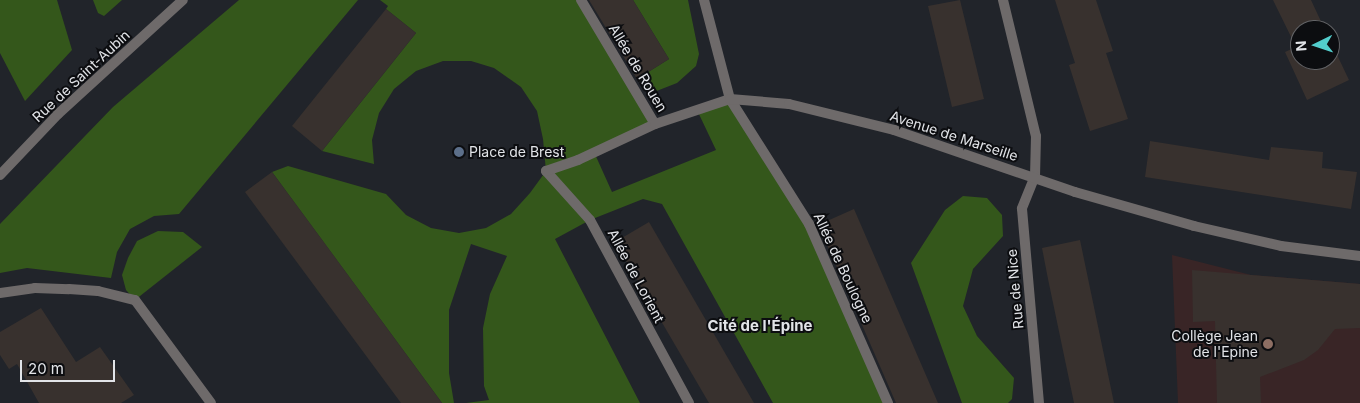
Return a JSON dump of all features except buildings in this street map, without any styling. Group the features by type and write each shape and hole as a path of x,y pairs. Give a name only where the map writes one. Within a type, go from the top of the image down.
{"street":[{"name":"Rue de Saint-Aubin","path":"0,175 58,114 184,0"},
{"name":"Allée de Rouen","path":"581,0 655,124"},
{"name":"Allée de Boulogne","path":"704,0 730,99 809,224 888,403"},
{"path":"1003,0 1036,136 1035,176"},
{"name":"Avenue de Marseille","path":"546,171 578,160 655,124 730,99 789,104 894,130 1035,176 1074,192 1194,226 1280,246 1360,256"},
{"name":"Allée de Lorient","path":"546,171 590,220 689,403"},
{"name":"Rue de Nice","path":"1035,176 1022,209 1039,403"},
{"path":"0,293 35,288 69,289 98,291 135,300 211,403"}],"shaded area":[{"name":"Collège Jean de l'Epine","path":"1172,255 1251,275 1360,284 1360,403 1178,403"}],"green space":[{"path":"0,0 57,0 72,50 25,101 0,53"},
{"path":"93,0 122,0 104,16 98,13"},
{"path":"239,0 358,0 179,214 154,216 130,229 117,252 111,278 27,268 0,273 0,224 113,107"},
{"path":"380,0 581,0 655,124 594,152 612,192 716,150 697,110 730,99 809,224 888,403 773,403 662,204 643,199 590,220 555,239 640,403 466,403 489,400 484,386 483,328 490,294 507,256 471,244 449,310 449,373 454,403 442,403 272,172 288,166 386,194 406,215 431,228 459,233 486,228 511,214 530,193 546,171 543,139 537,111 521,87 494,68 471,61 443,61 416,71 394,89 379,113 372,140 374,164 322,151 416,33 386,9 388,6"},
{"path":"633,0 688,0 699,54 696,66 677,83 654,92 637,79 669,59"},
{"path":"963,196 987,198 1002,215 1003,236 973,269 963,306 977,336 1014,378 1012,399 1008,403 962,403 911,263 945,210"},
{"path":"158,231 183,232 202,247 135,300 126,290 122,275 137,241"}],"place":[{"name":"Place de Brest","path":"459,152"},
{"name":"Collège Jean de l'Epine","path":"1268,344"}],"district":[{"name":"Cité de l'Épine","path":"760,326"}]}
